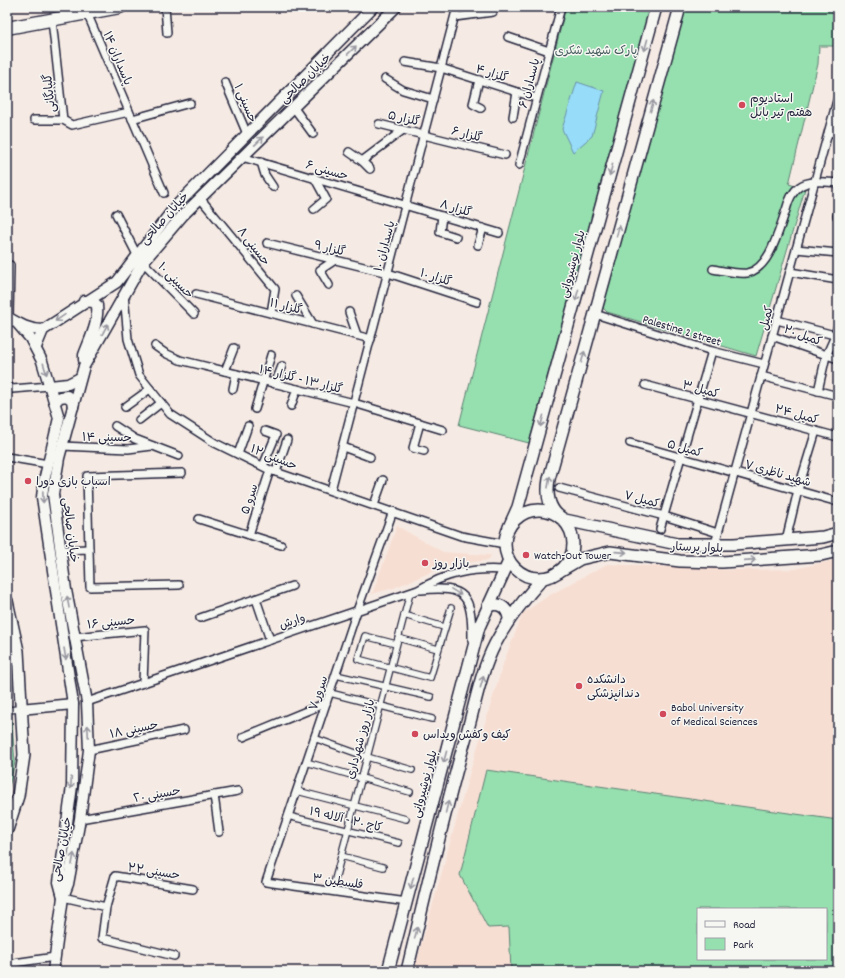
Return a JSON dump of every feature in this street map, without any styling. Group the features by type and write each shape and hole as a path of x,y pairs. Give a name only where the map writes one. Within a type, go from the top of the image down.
{"highway":[{"path":"7,28 120,7"}],"main road":[{"name":"خیابان صالحی","path":"223,158 373,7"},
{"name":"خیابان صالحی","path":"231,168 396,7"},
{"name":"بلوار نوشیروانی","path":"509,527 518,507 656,7"},
{"path":"407,971 459,760 484,672 494,645 519,605 543,578 558,572 570,559 573,548 570,531 549,502 548,484 680,7"},
{"name":"خيابان صالحی","path":"53,971 63,897 68,884 80,819 89,750 86,702 74,637 53,494 62,446 84,366 124,292 140,258 168,215 223,158"},
{"name":"خيابان صالحی","path":"43,330 84,301 103,292 117,282 231,168"},
{"path":"117,282 124,292"},
{"path":"84,301 93,302 97,305 97,309 95,325 84,355 84,366"},
{"path":"8,317 18,324 33,330 43,330 36,347"},
{"name":"خيابان صالحی","path":"18,324 36,347 50,386 59,418 42,497 73,704 72,786 59,882 63,897"},
{"path":"50,386 68,384 80,378"},
{"path":"55,402 60,397 67,396 72,400 73,407"},
{"path":"543,578 526,576 516,569 506,565 505,544 509,527 521,515 532,511 549,512 560,517"},
{"name":"بلوار پرستار","path":"560,517 565,520 677,544 716,539 786,540 838,533"},
{"name":"بلوار پرستار","path":"558,572 586,556 610,552 680,561 722,562 821,555 838,551"},
{"name":"بلوار نوشیروانی","path":"388,971 479,627 506,565"},
{"path":"7,601 18,652 20,709 24,755 18,796 7,830"},
{"path":"488,606 500,605 505,608 510,618"},
{"path":"20,709 73,704"}],"street":[{"path":"165,7 167,34"},
{"name":"پاسداران ١٠","path":"331,490 457,7"},
{"name":"پاسداران ۶","path":"519,165 560,7"},
{"path":"455,17 493,12"},
{"name":"پاسداران ۱۴","path":"87,13 164,193"},
{"name":"گلپایگانی","path":"52,20 63,120 72,125 131,116 190,103"},
{"path":"508,37 549,51"},
{"name":"گلزار ۴","path":"405,62 442,68 536,98"},
{"path":"385,79 403,90 433,99"},
{"path":"479,80 472,104 481,108"},
{"name":"حسینی ۱","path":"225,82 247,134"},
{"path":"513,117 517,92"},
{"name":"کمیل","path":"716,539 838,97"},
{"path":"294,108 312,134"},
{"path":"34,120 63,120"},
{"name":"گلزار ۵","path":"379,124 424,134"},
{"path":"362,162 403,130"},
{"path":"829,131 838,135"},
{"name":"گلزار ۶","path":"424,134 505,155"},
{"path":"349,152 370,169"},
{"name":"حسینی ۶","path":"242,157 406,204"},
{"path":"261,162 265,175 273,187"},
{"path":"314,178 326,199 314,209"},
{"path":"713,269 745,273 758,266 766,259 775,241 788,203 798,187 814,182 838,183"},
{"name":"حسینی ۸","path":"200,198 274,289 271,313"},
{"name":"گلزار ۸","path":"406,204 499,233"},
{"name":"حسینی ۱۰","path":"116,214 140,258 194,314"},
{"path":"442,216 440,232 456,237"},
{"path":"478,245 483,228"},
{"name":"گلزار ٩","path":"267,243 388,273"},
{"path":"796,249 838,253"},
{"path":"328,285 320,270 334,260"},
{"path":"8,317 10,265"},
{"path":"790,272 838,280"},
{"name":"گلزار ۱۰","path":"388,273 477,302"},
{"name":"حسینی ۱۲","path":"124,292 128,339 139,375 170,414 215,443 273,471 393,511 460,536 505,544"},
{"name":"گلزار ١١","path":"196,294 371,339"},
{"path":"296,296 313,324"},
{"path":"349,312 357,335"},
{"name":"Palestine 2 street","path":"595,314 712,351 764,364"},
{"path":"777,320 837,336"},
{"path":"818,391 826,356 837,336 838,325"},
{"name":"کمیل ۲۰","path":"772,336 838,359"},
{"name":"گلزار ۱۳ - گلزار ۱۴","path":"156,346 165,353 180,360 354,403 443,430"},
{"path":"225,371 234,348"},
{"path":"660,529 699,400 712,351"},
{"path":"255,409 271,355"},
{"path":"275,384 282,366"},
{"path":"233,389 236,374"},
{"path":"761,376 838,396"},
{"path":"7,385 12,388 50,386"},
{"name":"کمیل ۳","path":"646,385 751,413"},
{"path":"125,407 150,389"},
{"path":"291,406 297,389"},
{"path":"139,420 161,403"},
{"name":"کمیل ۲۴","path":"751,413 838,437"},
{"path":"420,423 413,448 424,451"},
{"path":"115,426 135,439 179,456"},
{"path":"238,454 248,426"},
{"path":"262,466 276,435 265,431"},
{"path":"786,540 798,490 816,431"},
{"name":"سرو ۵","path":"249,535 273,471 287,440"},
{"name":"کمیل ۵","path":"630,443 681,459 735,472"},
{"name":"حسینی ۱۴","path":"62,446 128,449 152,446"},
{"path":"343,447 370,457"},
{"path":"7,457 48,464"},
{"name":"شهید ناظری ۷","path":"735,472 838,502"},
{"path":"179,585 90,587 87,476 182,473"},
{"path":"374,505 383,480"},
{"name":"کمیل ۷","path":"559,488 664,516 716,539"},
{"name":"سرور ۷","path":"266,882 357,611 393,511"},
{"path":"199,519 281,545"},
{"path":"61,550 89,549"},
{"name":"وارش","path":"86,702 410,593 434,580 451,574 506,565"},
{"path":"200,618 292,586"},
{"path":"418,590 444,588 454,590 466,599 472,613 472,652"},
{"name":"بازار روز شهرداری","path":"332,891 410,593"},
{"path":"256,599 270,640"},
{"path":"438,649 365,636 358,659 430,678 450,608"},
{"path":"404,615 444,627"},
{"name":"حسینی ۱۶","path":"74,637 145,630 143,683"},
{"path":"336,675 431,697"},
{"path":"330,693 432,719"},
{"path":"243,737 326,703"},
{"path":"7,710 20,709"},
{"name":"حسینی ۱۸","path":"89,750 184,730"},
{"path":"314,738 367,757 412,770"},
{"path":"306,762 410,792"},
{"name":"حسینی ٢٠","path":"80,819 238,791"},
{"path":"297,791 406,819"},
{"path":"214,795 219,832"},
{"name":"کاج ۲۰ - آلاله ۱۹","path":"288,816 399,843"},
{"path":"341,856 383,867"},
{"name":"حسینی ۲۲","path":"106,908 115,876 193,889"},
{"name":"فلسطین ۳","path":"266,882 407,902"},
{"path":"63,897 106,908 102,938 174,956"},
{"path":"7,964 55,957"}],"shaded area":[{"name":"بازار روز","path":"397,526 443,552 491,555 489,560 446,566 394,588 372,594"},
{"name":"Babol University of Medical Sciences","path":"838,559 838,971 414,971 471,768 504,661 523,613 548,596 607,564 735,570 795,569"}],"green space":[{"name":"پارک شهید شکری","path":"566,7 650,7 529,443 459,425"},
{"path":"686,7 838,7 838,46 819,46 818,64 789,184 805,189 756,356 607,312 602,307"},
{"path":"7,663 15,762 7,795"},
{"path":"486,770 838,820 838,971 511,971 509,927 488,928 460,875"}],"water":[{"path":"577,82 604,91 592,136 573,152 562,129"}],"place":[{"name":"استادیوم هفتم تیر بابل","path":"742,105"},
{"name":"اسباب بازی دورا","path":"28,481"},
{"name":"Watch-Out Tower","path":"526,555"},
{"name":"بازار روز","path":"425,563"},
{"name":"دانشکده دندانپزشکی","path":"579,686"},
{"name":"Babol University of Medical Sciences","path":"663,714"},
{"name":"کیف و‌کفش ویداس","path":"415,734"}]}
